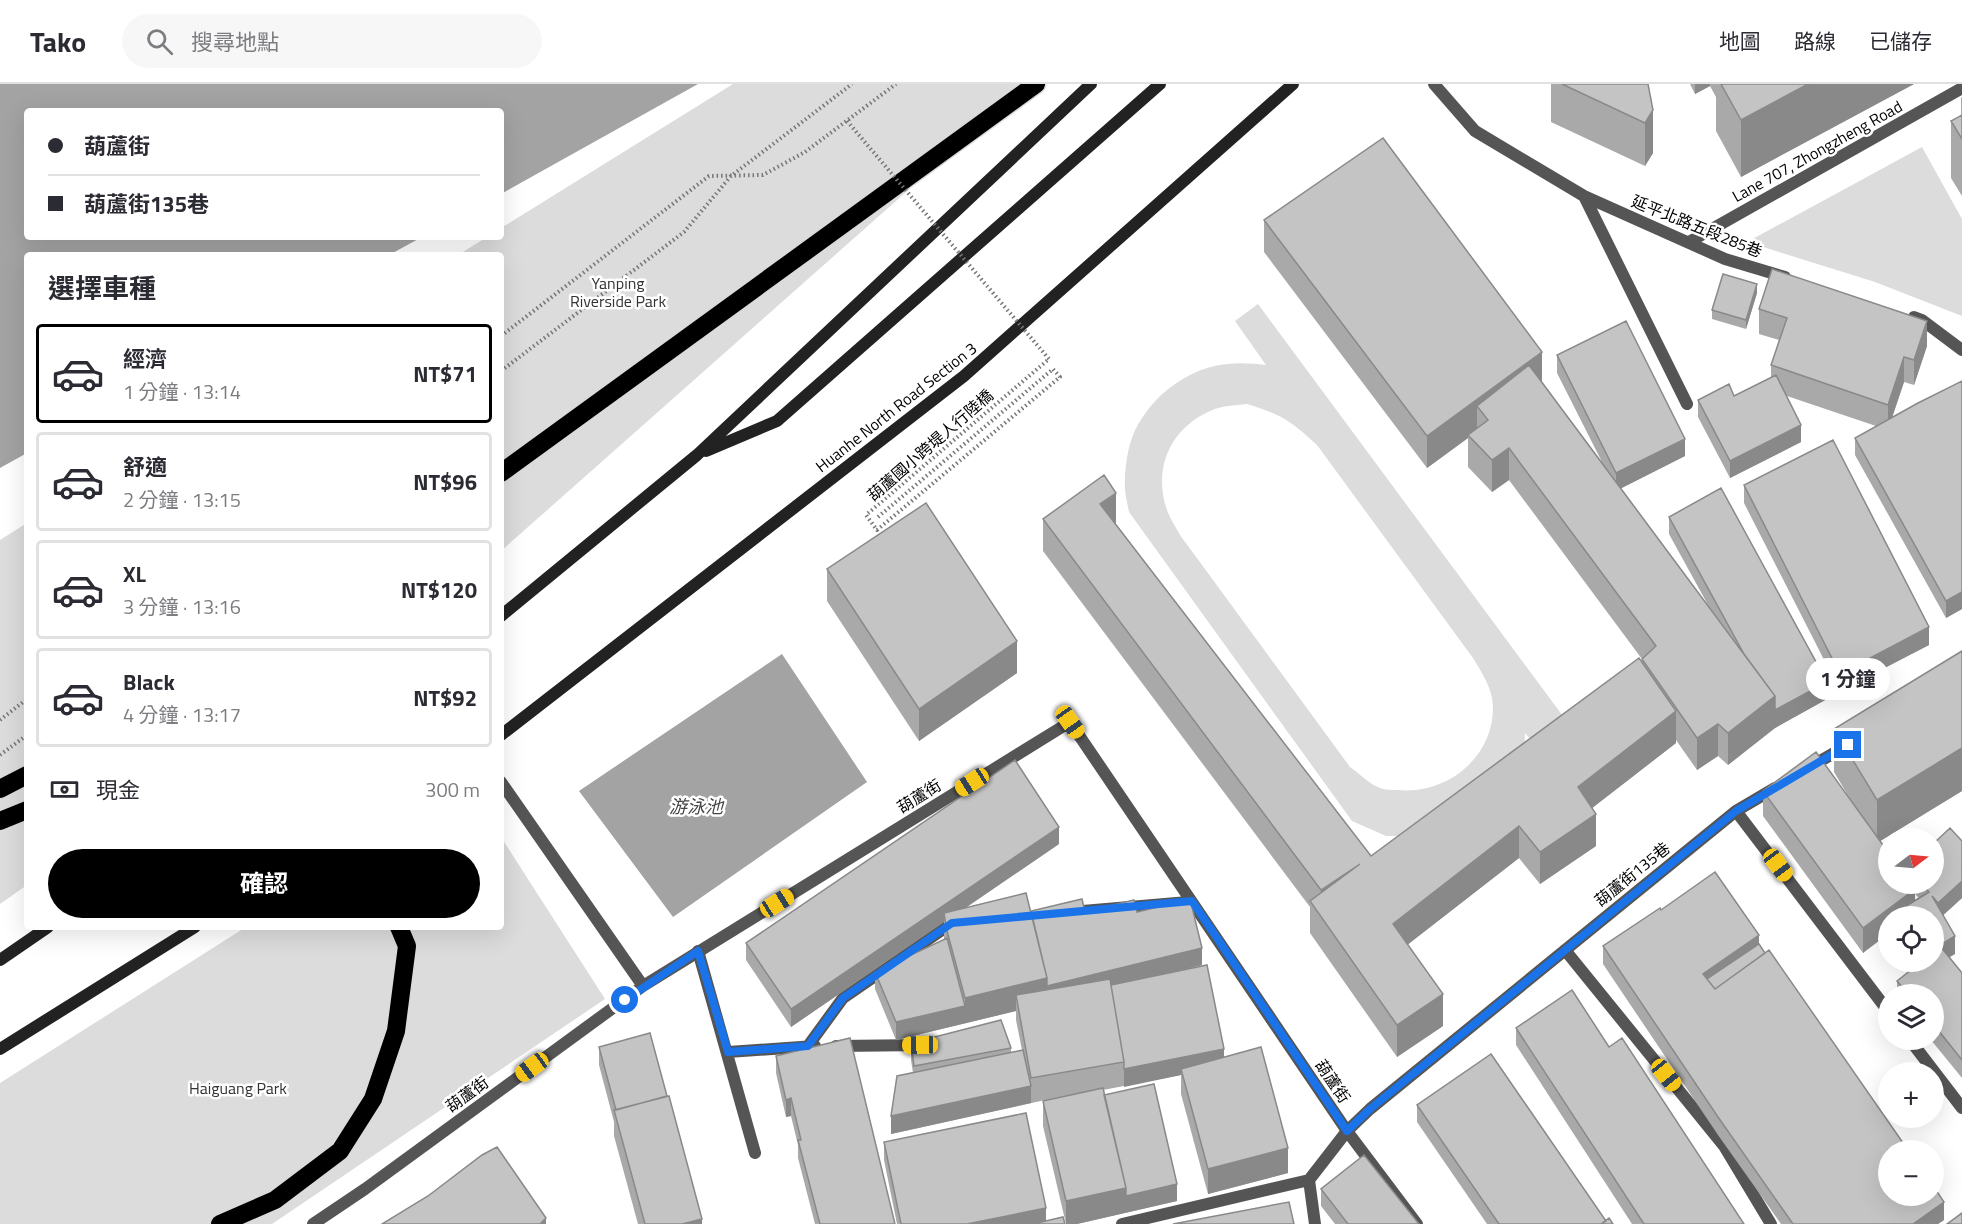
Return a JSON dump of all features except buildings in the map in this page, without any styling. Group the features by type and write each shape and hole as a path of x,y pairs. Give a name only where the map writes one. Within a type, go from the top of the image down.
{"highway":[{"path":"504,471 1036,84"},
{"path":"0,789 24,777"},
{"path":"0,821 24,811"},
{"path":"220,1224 275,1200 340,1151 373,1099 396,1031 407,946 400,930"}],"main road":[{"path":"504,614 697,455 1092,84"},
{"path":"697,455 777,421 1160,84"},
{"name":"Huanhe North Road Section 3","path":"504,733 964,376 1293,84"},
{"path":"0,960 44,930"},
{"path":"0,1049 190,930"}],"street":[{"name":"延平北路五段285巷","path":"1434,84 1475,131 1584,196 1725,259 1802,282"},
{"name":"Lane 707, Zhongzheng Road","path":"1689,242 1962,88"},
{"path":"1584,196 1687,404"},
{"path":"1900,313 1922,320 1962,350"},
{"name":"葫蘆街","path":"312,1224 375,1182 643,986 1070,722 1347,1131 1417,1224"},
{"path":"1802,772 1860,738"},
{"name":"葫蘆街135巷","path":"1309,1180 1347,1131 1370,1109 1736,811 1783,783"},
{"path":"504,786 643,986"},
{"path":"1736,811 1878,998"},
{"path":"1053,914 1192,901"},
{"path":"808,1046 843,998 952,923 975,921"},
{"path":"1565,950 1724,1146 1771,1224"},
{"path":"698,951 755,1153"},
{"path":"728,1052 808,1046 942,1044"},
{"path":"1918,1050 1962,1108"},
{"path":"1122,1224 1309,1180 1315,1224"}],"path":[{"path":"504,369 684,232 731,176 852,84"},
{"path":"504,334 709,177 763,175 806,152 896,84"},
{"name":"葫蘆國小跨堤人行陸橋","path":"848,121 1049,358 866,515 876,530 1060,377 1053,369 878,517"},
{"path":"0,720 24,701"},
{"path":"0,755 24,737"}],"green space":[{"name":"Yanping Riverside Park","path":"733,84 1028,84 504,548 504,252 463,252 482,240 504,240 504,226"},
{"path":"1922,147 1962,219 1962,316 1875,282 1747,242"},
{"path":"1258,304 1571,727 1541,752 1525,733 1524,755 1417,836 1386,836 1352,821 1129,512 1125,484 1128,453 1135,430 1152,405 1175,384 1201,370 1228,364 1266,365 1235,321","holes":["1247,404 1285,419 1317,445 1473,658 1483,675 1493,701 1491,726 1485,743 1476,757 1464,770 1449,779 1416,790 1386,790 1372,784 1350,767 1180,535 1170,517 1163,494 1162,478 1169,449 1177,437 1187,425 1215,409"]},
{"path":"24,525 24,887 0,904 0,540"},
{"name":"Haiguang Park","path":"504,842 605,999 272,1224 0,1224 0,1083 241,930 504,930"}],"water":[{"path":"0,84 698,84 504,192 504,108 24,108 24,240 416,240 394,252 24,252 24,455 0,468"},
{"name":"游泳池","path":"782,654 867,782 673,917 579,791"}],"route":[{"path":"625,1000 698,951 728,1052 808,1046 843,998 952,923 1192,901 1347,1131 1370,1109 1736,811 1848,745"}]}
